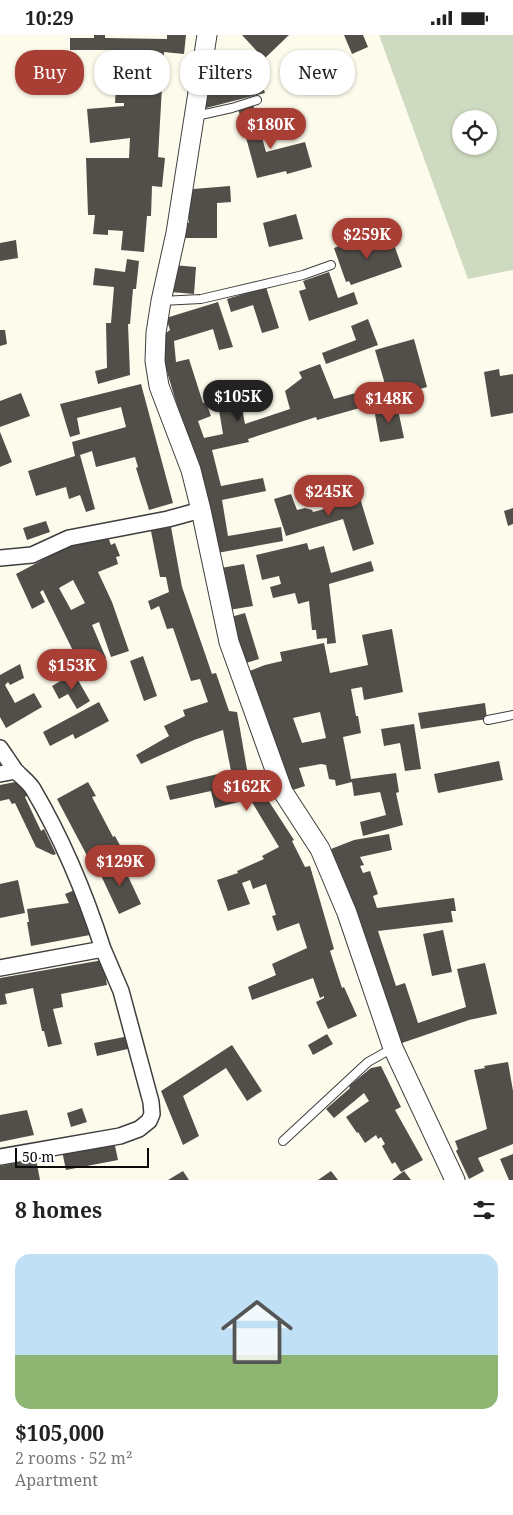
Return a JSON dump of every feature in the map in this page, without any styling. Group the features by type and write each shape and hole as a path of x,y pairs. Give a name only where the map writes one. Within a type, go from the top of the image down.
{"street":[{"path":"207,35 176,233 156,333 155,361 159,386 191,470 229,642 283,792 320,849 347,913 393,1048 455,1180"},
{"path":"0,558 32,555 69,538 168,519 201,510"},
{"path":"0,748 16,771 25,778 32,789 66,851 88,901 103,949 121,991 151,1102 152,1114 149,1121 140,1129 120,1136 0,1157"},
{"path":"0,774 16,771"},
{"path":"0,968 103,949"}],"lane":[{"path":"194,116 257,101"},
{"path":"162,301 200,299 303,275 331,265"},
{"path":"488,720 513,715"},
{"path":"283,1141 368,1062 393,1048"}],"green space":[{"path":"379,35 513,35 513,270 468,279"}],"building":[{"path":"94,35 105,35 105,38 167,39 167,35 186,35 184,50 180,50 180,54 170,53 170,50 70,50 70,38 94,38"},
{"path":"242,35 289,35 270,53 270,50 256,50"},
{"path":"344,35 363,35 368,47 355,53 355,50 350,50"},
{"path":"115,95 162,95 158,157 165,158 162,187 152,186 151,216 147,216 144,252 121,250 123,231 108,230 108,235 93,234 95,215 88,215 86,158 129,158 130,138 90,143 87,109 124,106 124,103 115,103"},
{"path":"208,95 257,95 206,108 204,96"},
{"path":"253,104 266,152 305,142 312,167 287,174 286,171 257,178 238,108"},
{"path":"230,186 231,202 217,203 217,238 184,238 184,222 189,223 189,195 193,189"},
{"path":"296,214 303,239 269,247 263,223"},
{"path":"359,239 363,249 392,239 402,267 351,285 349,281 346,282 334,248"},
{"path":"16,240 18,258 0,261 0,243"},
{"path":"127,259 139,261 136,289 133,289 130,324 128,324 130,375 98,384 95,371 107,368 106,323 111,323 114,287 93,285 95,268 125,272"},
{"path":"173,265 196,267 194,294 171,292"},
{"path":"329,272 338,298 354,292 358,304 309,321 299,291 306,289 303,281"},
{"path":"266,287 279,328 262,333 253,305 231,312 227,299"},
{"path":"218,302 233,347 219,350 213,329 174,341 176,362 189,359 203,403 206,402 211,416 198,421 204,438 223,434 219,410 241,403 245,424 290,409 285,391 302,378 299,372 320,364 334,399 370,389 374,404 317,420 316,417 248,439 249,442 212,450 221,486 263,478 266,491 222,500 228,536 281,527 283,541 217,553 165,365 163,335 170,330 166,318"},
{"path":"368,319 378,345 326,364 322,353 356,340 351,326"},
{"path":"0,330 5,330 7,344 0,346"},
{"path":"414,339 427,387 389,398 375,350"},
{"path":"499,369 500,376 513,374 513,413 491,417 484,372"},
{"path":"141,384 173,503 149,510 136,468 138,467 135,457 96,467 92,451 80,455 95,509 86,512 80,495 69,499 66,487 36,496 28,471 75,456 72,442 126,427 121,407 77,418 80,434 70,437 60,404"},
{"path":"21,393 30,416 0,427 0,401"},
{"path":"397,405 404,438 380,442 374,409"},
{"path":"0,432 12,462 0,467"},
{"path":"356,485 374,544 353,551 343,519 286,536 274,499 291,494 297,510 305,508 313,512 339,505 335,491"},
{"path":"513,508 513,524 508,526 504,511"},
{"path":"46,521 50,532 27,540 23,528"},
{"path":"171,527 182,587 212,674 216,673 229,711 237,712 249,781 255,780 294,840 292,841 305,867 310,866 334,949 330,951 342,988 344,987 357,1016 328,1029 316,1002 324,998 324,996 320,998 313,978 252,1000 248,987 276,975 272,964 307,948 299,923 277,931 272,916 276,915 266,884 253,889 250,880 242,883 250,904 228,911 217,880 238,873 237,871 264,859 262,856 279,847 250,799 215,808 211,791 170,800 166,786 231,771 223,730 194,740 141,764 136,755 169,736 164,726 185,716 183,710 208,702 200,679 191,681 173,628 167,629 159,606 151,610 148,601 169,592 166,577 160,577 151,531"},
{"path":"108,537 111,545 115,543 120,556 116,557 118,564 98,572 112,602 129,651 111,657 99,622 92,625 106,658 83,671 43,590 40,592 45,602 32,609 16,574 82,539 83,543","holes":["73,580 85,603 71,610 59,588"]},
{"path":"307,543 309,550 324,546 331,573 371,561 374,571 329,584 336,643 327,644 327,638 317,639 316,630 312,630 309,601 298,604 295,593 273,598 270,587 281,584 279,576 262,580 256,555"},
{"path":"244,564 253,606 229,610 221,568"},
{"path":"245,613 259,659 246,663 231,617"},
{"path":"392,629 403,692 364,700 362,687 351,689 361,733 343,737 351,779 396,773 399,792 396,793 403,825 363,836 360,822 386,815 380,792 354,796 352,782 336,786 335,780 329,779 326,765 321,764 299,768 305,786 290,791 247,672 282,661 280,652 324,643 330,673 368,665 362,635","holes":["320,712 326,738 302,743 293,718"]},
{"path":"143,656 157,696 144,701 130,661"},
{"path":"20,664 24,678 10,685 8,682 5,685 15,703 34,693 42,707 6,728 0,717 0,675"},
{"path":"74,673 90,701 77,709 68,694 59,699 52,686"},
{"path":"99,702 109,721 75,739 73,734 50,746 43,732"},
{"path":"485,703 487,719 421,729 418,713"},
{"path":"414,724 421,769 405,771 400,743 384,746 381,729"},
{"path":"499,761 503,780 438,793 434,774"},
{"path":"20,781 28,795 25,797 41,831 44,829 56,854 53,855 36,847 15,803 12,804 9,799 0,801 0,785"},
{"path":"88,782 96,796 92,797 113,837 115,836 122,849 92,865 57,799"},
{"path":"389,834 392,850 360,857 364,865 360,866 363,873 370,871 378,894 373,896 377,908 454,898 456,911 451,911 453,922 378,931 396,986 405,983 418,1023 466,1007 457,969 485,963 497,1014 469,1020 399,1044 357,915 331,849 354,840"},
{"path":"120,859 141,904 119,914 98,869"},
{"path":"18,880 25,913 0,918 0,884"},
{"path":"77,889 90,935 31,946 27,909 69,903 65,894"},
{"path":"443,930 452,972 432,976 423,934"},
{"path":"103,960 107,985 61,994 63,1007 53,1009 62,1044 48,1047 44,1031 42,1031 33,988 5,994 7,1004 0,1005 0,978"},
{"path":"327,1034 333,1044 313,1055 308,1045"},
{"path":"129,1036 132,1048 97,1056 94,1043"},
{"path":"232,1045 262,1091 247,1101 226,1068 183,1096 199,1136 183,1145 161,1091"},
{"path":"508,1062 513,1091 513,1144 478,1158 484,1171 469,1179 456,1151 458,1149 455,1141 487,1129 474,1070 485,1068 484,1066"},
{"path":"381,1066 401,1107 395,1110 423,1160 401,1172 395,1162 392,1164 382,1146 385,1144 381,1137 378,1139 376,1135 365,1143 346,1117 369,1101 364,1093 334,1118 326,1109 350,1088 349,1086 371,1068"},
{"path":"82,1108 87,1122 71,1127 67,1113"},
{"path":"27,1110 34,1135 0,1142 0,1115"},
{"path":"114,1141 118,1160 66,1170 62,1151"},
{"path":"513,1154 513,1180 509,1180 500,1159"},
{"path":"36,1159 40,1180 0,1180 0,1166"},
{"path":"183,1171 189,1180 168,1180"},
{"path":"331,1171 338,1180 318,1180"},
{"path":"404,1171 411,1180 392,1180"}]}
